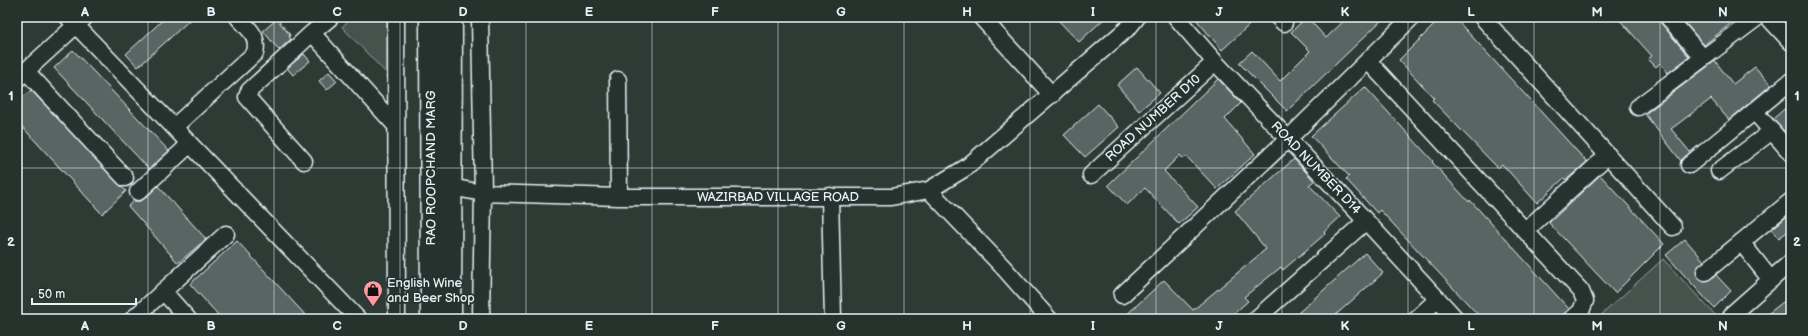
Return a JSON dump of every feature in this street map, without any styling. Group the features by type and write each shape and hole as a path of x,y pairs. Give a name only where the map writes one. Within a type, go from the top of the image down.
{"main road":[{"name":"RAO ROOPCHAND MARG","path":"431,17 432,319"},
{"name":"RAO ROOPCHAND MARG","path":"450,319 451,17"}],"street":[{"path":"174,127 255,53 257,45 256,37 238,17"},
{"path":"304,161 246,97 249,91 331,17"},
{"path":"396,17 397,319"},
{"path":"480,17 483,193 481,319"},
{"path":"980,17 1052,95"},
{"name":"ROAD NUMBER D14","path":"1176,17 1215,62 1366,221 1456,319"},
{"path":"1122,295 1288,139 1412,17"},
{"path":"1482,17 1673,227"},
{"path":"1668,17 1703,58"},
{"path":"1638,107 1758,17"},
{"path":"1768,17 1791,42"},
{"path":"125,178 22,75 77,20 174,127 358,319"},
{"path":"1049,319 1003,267 929,190 967,167 1004,134 1052,95 1129,20"},
{"path":"312,34 396,126"},
{"path":"1368,61 1581,291 1585,301 1581,311 1572,319"},
{"name":"ROAD NUMBER D10","path":"1090,175 1215,62"},
{"path":"618,80 619,197"},
{"path":"1689,165 1791,81"},
{"path":"1754,111 1791,152"},
{"path":"1720,171 1772,131"},
{"path":"138,192 190,144"},
{"path":"1526,230 1608,155"},
{"name":"WAZIRBAD VILLAGE ROAD","path":"450,187 483,193 619,197 891,197 929,190"},
{"path":"830,196 833,319"},
{"path":"1705,272 1791,201"},
{"path":"1256,319 1366,221"},
{"path":"133,319 226,234"},
{"path":"1741,242 1771,280"},
{"path":"1732,314 1791,262"},
{"path":"163,291 188,319"},
{"path":"1416,319 1438,299"}],"shaded area":[{"path":"353,17 387,17 387,74 342,27"},
{"path":"1663,259 1719,319 1597,319"}],"building":[{"path":"166,17 193,17 138,67 126,54"},
{"path":"1055,17 1106,17 1079,42"},
{"path":"1194,17 1258,17 1222,50"},
{"path":"1307,17 1326,38 1348,17 1385,17 1287,111 1239,63 1252,51 1280,81 1310,51 1291,32"},
{"path":"1442,17 1454,17 1587,162 1566,180 1564,178 1537,203 1502,164 1498,168 1432,100 1434,98 1399,60"},
{"path":"1617,17 1659,17 1661,23 1689,57 1668,73 1660,63 1656,67 1648,59 1652,56"},
{"path":"1680,17 1739,17 1704,45"},
{"path":"277,19 290,35 289,37 291,39 279,50 263,31"},
{"path":"73,50 169,151 149,169 54,68"},
{"path":"304,54 310,61 293,75 287,68"},
{"path":"1715,61 1733,84 1755,67 1771,85 1729,120 1711,99 1671,129 1690,152 1681,161 1645,114"},
{"path":"1137,67 1160,93 1139,111 1117,85"},
{"path":"329,72 337,81 327,90 319,81"},
{"path":"1218,79 1241,103 1225,119 1255,154 1217,189 1186,156 1183,159 1180,155 1164,171 1198,207 1179,224 1145,188 1127,205 1108,185"},
{"path":"1365,87 1433,161 1432,162 1469,202 1470,200 1569,309 1558,319 1482,319 1380,210 1377,213 1346,179 1349,176 1311,136"},
{"path":"31,90 126,191 102,214 17,121 17,103"},
{"path":"1791,103 1791,139 1773,119"},
{"path":"1098,104 1119,127 1085,157 1064,135"},
{"path":"1294,159 1314,181 1309,185 1340,217 1324,232 1325,234 1283,270 1281,267 1244,297 1248,301 1228,319 1122,319 1164,280 1193,310 1266,249 1235,211"},
{"path":"1600,175 1664,244 1615,293 1549,223"},
{"path":"158,186 206,239 178,263 128,206 134,201 144,199"},
{"path":"1791,213 1791,229 1779,238 1772,229"},
{"path":"1685,239 1704,261 1696,269 1698,278 1707,281 1716,275 1731,291 1714,308 1666,255"},
{"path":"237,241 309,319 222,319 190,284"},
{"path":"1365,253 1383,273 1331,319 1303,319 1298,313"},
{"path":"1791,296 1791,319 1761,319"}],"place":[{"name":"English Wine and Beer Shop","path":"373,307"}]}
